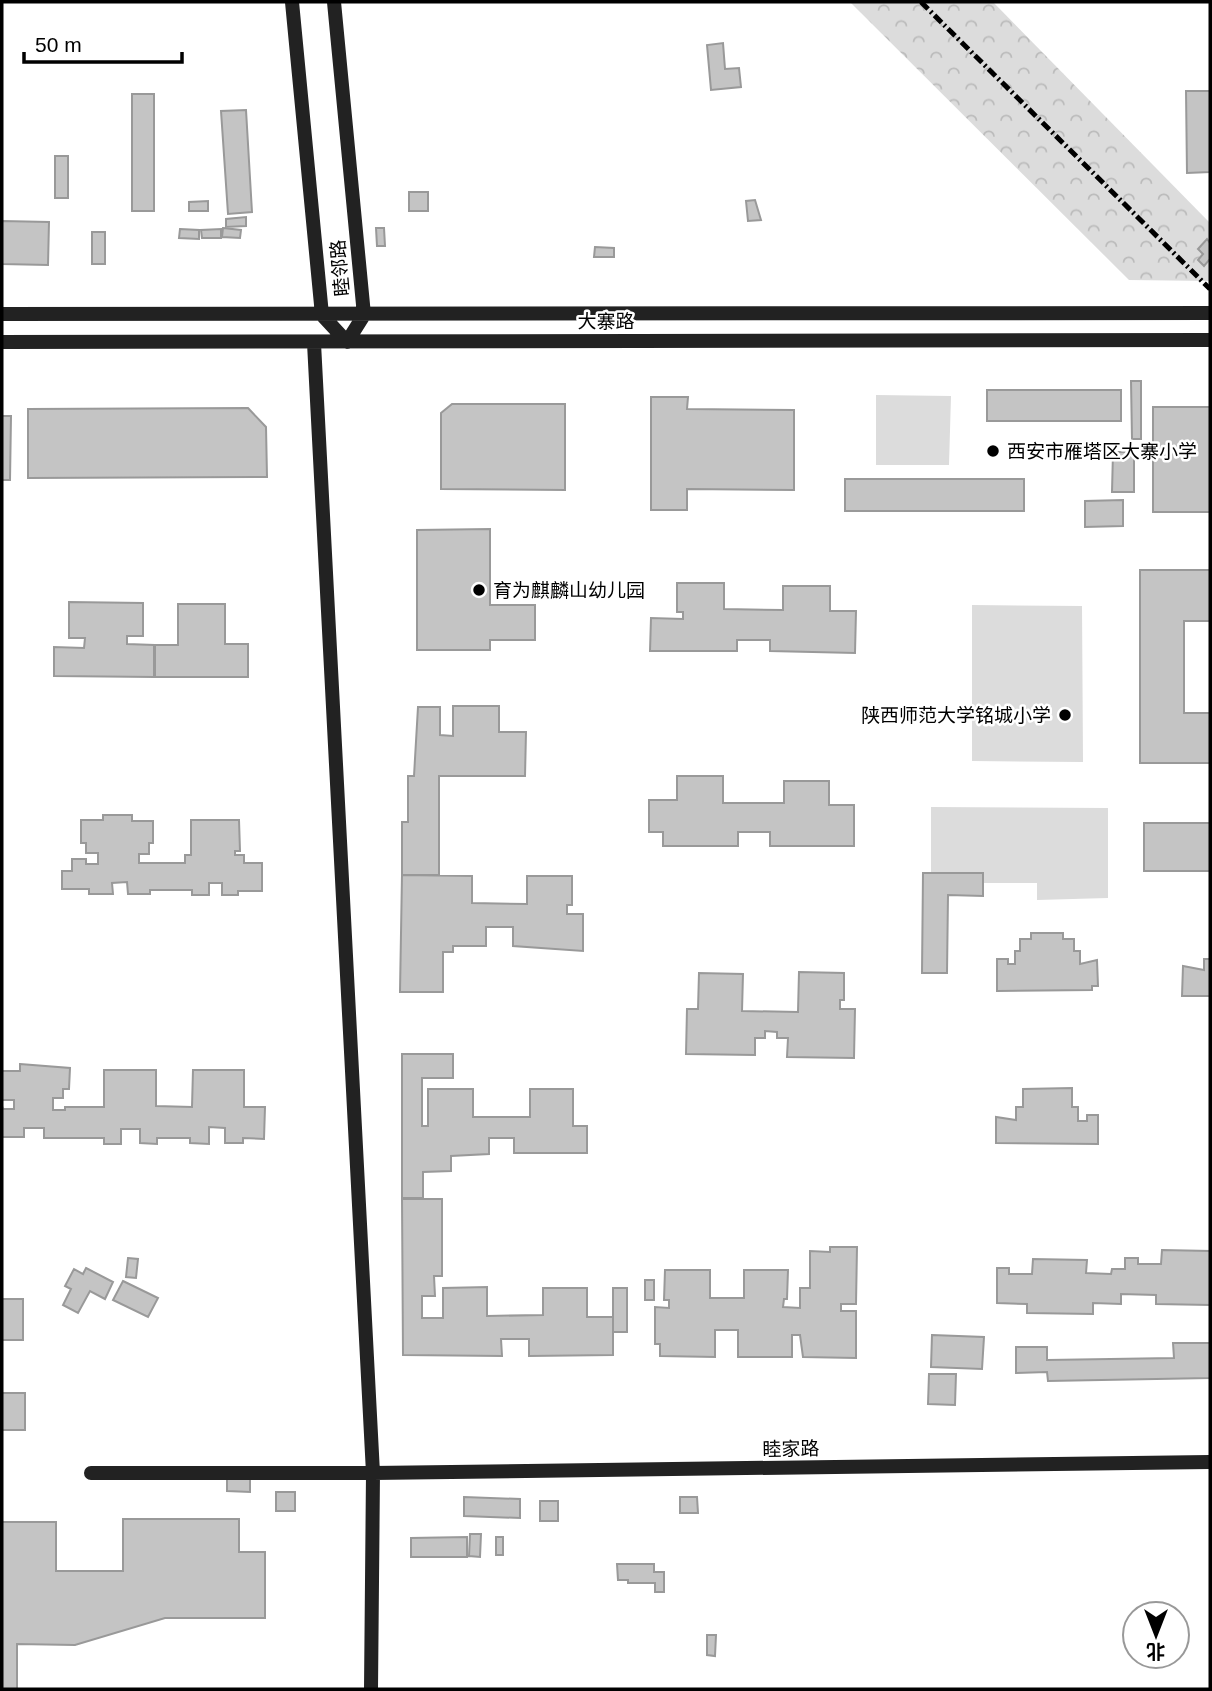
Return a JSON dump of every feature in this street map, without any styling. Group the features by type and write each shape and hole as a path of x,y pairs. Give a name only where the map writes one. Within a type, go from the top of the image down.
{"street":[{"name":"睦邻路","path":"292,2 322,315 347,342 364,315 334,2"},
{"name":"大寨路","path":"2,314 1210,313"},
{"name":"大寨路","path":"2,342 1210,340"},
{"path":"314,343 373,1474 371,1689"},
{"name":"睦家路","path":"91,1473 373,1474 1210,1462"}],"green space":[{"path":"850,2 993,2 1210,223 1210,281 1129,280"},
{"path":"876,395 951,396 949,465 876,465"},
{"path":"972,605 1082,606 1083,762 972,761"},
{"path":"931,807 1108,808 1108,898 1037,900 1037,883 931,883"}],"building":[{"path":"723,43 725,69 739,68 741,87 711,90 707,45"},
{"path":"1186,91 1210,91 1210,172 1187,173"},
{"path":"132,94 154,94 154,211 132,211"},
{"path":"246,110 252,212 228,214 221,111"},
{"path":"55,156 68,156 68,198 55,198"},
{"path":"409,192 428,192 428,211 409,211"},
{"path":"755,200 761,220 748,221 746,201"},
{"path":"208,201 208,211 189,211 189,202"},
{"path":"246,217 246,226 226,227 226,219"},
{"path":"2,221 49,222 48,265 2,264"},
{"path":"223,228 241,230 240,238 222,237"},
{"path":"376,228 384,228 385,246 377,246"},
{"path":"180,229 199,230 199,239 179,238"},
{"path":"221,229 221,238 202,238 201,230"},
{"path":"92,232 105,232 105,264 92,264"},
{"path":"1207,239 1210,243 1210,259 1204,266 1198,260 1203,254 1198,249"},
{"path":"595,247 614,248 614,257 594,257"},
{"path":"1131,381 1141,381 1141,439 1132,439"},
{"path":"987,390 1121,390 1121,421 987,421"},
{"path":"651,397 688,397 687,409 794,410 794,490 687,489 687,510 651,510"},
{"path":"452,404 565,404 565,490 441,489 441,413"},
{"path":"1153,407 1210,407 1210,512 1153,512"},
{"path":"248,408 266,427 267,477 28,478 28,409"},
{"path":"2,416 11,416 10,480 2,480"},
{"path":"1113,452 1134,452 1134,492 1112,492"},
{"path":"845,479 1024,479 1024,511 845,511"},
{"path":"1123,500 1123,526 1085,527 1085,501"},
{"path":"490,529 490,605 535,605 535,640 490,640 490,650 417,650 417,530"},
{"path":"1140,570 1210,570 1210,621 1184,621 1184,713 1210,713 1210,763 1140,763"},
{"path":"677,583 724,583 724,609 783,610 783,586 830,586 830,611 856,611 855,653 770,651 770,640 737,640 737,651 650,651 651,618 683,619 683,612 677,612"},
{"path":"69,602 143,603 143,636 127,636 127,644 154,645 154,677 54,676 54,647 84,648 85,638 69,638"},
{"path":"178,604 225,604 225,644 248,644 248,677 155,677 155,645 178,645"},
{"path":"453,706 499,706 499,732 526,732 525,776 439,776 439,875 402,875 402,822 408,822 408,776 414,776 418,707 440,707 440,735 453,736"},
{"path":"677,776 723,776 723,803 784,803 784,781 829,781 829,805 854,805 854,846 770,846 770,832 738,832 738,846 663,846 663,832 649,832 649,800 677,800"},
{"path":"103,815 132,815 132,821 153,821 153,843 149,843 149,854 139,854 139,863 185,863 185,855 191,855 191,820 239,820 240,851 235,851 235,855 244,855 244,863 262,863 262,891 238,891 238,895 222,895 222,883 209,883 209,895 192,895 192,890 150,890 150,894 128,894 127,882 112,883 113,894 89,894 89,889 62,889 62,871 72,871 72,859 86,859 86,864 98,864 98,853 86,853 86,843 81,843 81,820 103,820"},
{"path":"1144,823 1210,823 1210,871 1144,871"},
{"path":"923,873 983,873 983,896 948,895 947,973 922,973"},
{"path":"402,875 472,876 472,903 527,904 527,876 572,876 572,905 567,905 567,914 583,914 583,951 513,946 513,927 486,927 486,946 453,946 453,952 443,952 443,992 400,992"},
{"path":"1031,933 1063,933 1063,939 1074,939 1074,951 1080,951 1080,964 1097,960 1098,986 1092,986 1092,990 997,991 997,959 1008,959 1008,964 1015,964 1015,951 1020,951 1020,939 1031,939"},
{"path":"1204,959 1210,959 1210,996 1182,996 1183,966 1204,970"},
{"path":"799,972 844,973 844,1000 840,1000 840,1009 855,1009 854,1058 787,1057 788,1038 777,1038 777,1032 765,1031 765,1038 755,1038 755,1055 686,1054 687,1009 698,1009 699,973 743,974 742,1011 798,1012"},
{"path":"402,1054 453,1054 453,1078 422,1078 422,1126 428,1126 428,1089 473,1089 473,1117 530,1117 530,1089 573,1089 573,1126 587,1126 587,1153 514,1153 514,1138 489,1138 489,1154 451,1156 451,1171 423,1172 423,1198 402,1198"},
{"path":"20,1064 70,1068 69,1089 63,1089 63,1098 53,1098 53,1110 65,1110 65,1107 104,1107 104,1070 156,1070 156,1106 192,1107 193,1070 244,1070 244,1107 265,1107 264,1139 243,1138 243,1143 225,1143 225,1128 209,1127 209,1144 190,1143 190,1138 157,1138 157,1144 140,1143 140,1129 121,1129 121,1144 104,1144 104,1138 44,1138 44,1128 24,1128 24,1137 2,1137 2,1106 3,1109 14,1109 14,1100 2,1100 2,1071 20,1071"},
{"path":"1072,1088 1072,1107 1078,1107 1078,1121 1087,1121 1087,1115 1098,1115 1098,1144 996,1143 996,1117 1016,1120 1016,1107 1023,1107 1023,1089"},
{"path":"402,1199 442,1199 442,1276 434,1276 435,1296 422,1296 422,1318 443,1318 443,1288 487,1287 487,1316 543,1315 543,1288 587,1288 587,1317 613,1317 613,1355 529,1356 529,1339 501,1339 502,1356 403,1355"},
{"path":"830,1247 857,1247 856,1304 841,1304 841,1311 856,1311 856,1358 803,1357 800,1335 792,1335 792,1357 738,1357 738,1330 715,1330 715,1357 660,1356 660,1344 655,1344 655,1307 669,1308 669,1300 664,1300 665,1270 710,1270 710,1298 744,1298 744,1270 788,1270 787,1299 784,1299 783,1307 800,1308 800,1288 810,1288 810,1251 830,1252"},
{"path":"1162,1250 1210,1251 1210,1305 1156,1304 1156,1295 1121,1294 1121,1304 1093,1303 1093,1314 1027,1313 1027,1304 997,1303 997,1268 1009,1268 1009,1274 1032,1274 1033,1259 1087,1260 1086,1273 1111,1274 1112,1269 1125,1269 1125,1258 1138,1258 1138,1264 1161,1264"},
{"path":"128,1258 138,1259 136,1278 126,1277"},
{"path":"86,1268 113,1282 105,1299 90,1291 78,1313 63,1305 71,1289 65,1286 74,1269 83,1274"},
{"path":"645,1280 654,1280 654,1300 645,1300"},
{"path":"123,1281 158,1298 148,1317 113,1300"},
{"path":"613,1288 627,1288 627,1332 613,1332"},
{"path":"2,1299 23,1299 23,1340 2,1340"},
{"path":"932,1335 984,1337 982,1369 931,1367"},
{"path":"1173,1343 1210,1343 1210,1378 1048,1381 1047,1372 1016,1373 1016,1347 1047,1347 1047,1360 1174,1358"},
{"path":"929,1374 956,1374 955,1405 928,1404"},
{"path":"2,1393 25,1393 25,1430 2,1430"},
{"path":"227,1478 250,1478 250,1492 227,1491"},
{"path":"276,1492 295,1492 295,1511 276,1511"},
{"path":"464,1497 520,1499 520,1518 464,1516"},
{"path":"680,1497 697,1497 698,1513 680,1513"},
{"path":"540,1501 558,1501 558,1521 540,1521"},
{"path":"123,1519 239,1519 239,1552 265,1552 265,1618 165,1618 75,1645 17,1644 17,1689 2,1689 2,1522 56,1522 56,1571 123,1571"},
{"path":"470,1534 481,1534 480,1557 469,1556"},
{"path":"467,1537 467,1557 411,1557 411,1538"},
{"path":"496,1537 503,1537 503,1555 496,1555"},
{"path":"617,1564 654,1564 654,1572 664,1572 664,1592 655,1592 655,1583 628,1583 628,1580 618,1580"},
{"path":"707,1635 716,1635 715,1656 707,1655"}],"railway":[{"path":"921,2 1210,289"}],"place":[{"name":"西安市雁塔区大寨小学","path":"993,451"},
{"name":"育为麒麟山幼儿园","path":"479,590"},
{"name":"陕西师范大学铭城小学","path":"1065,715"}]}
